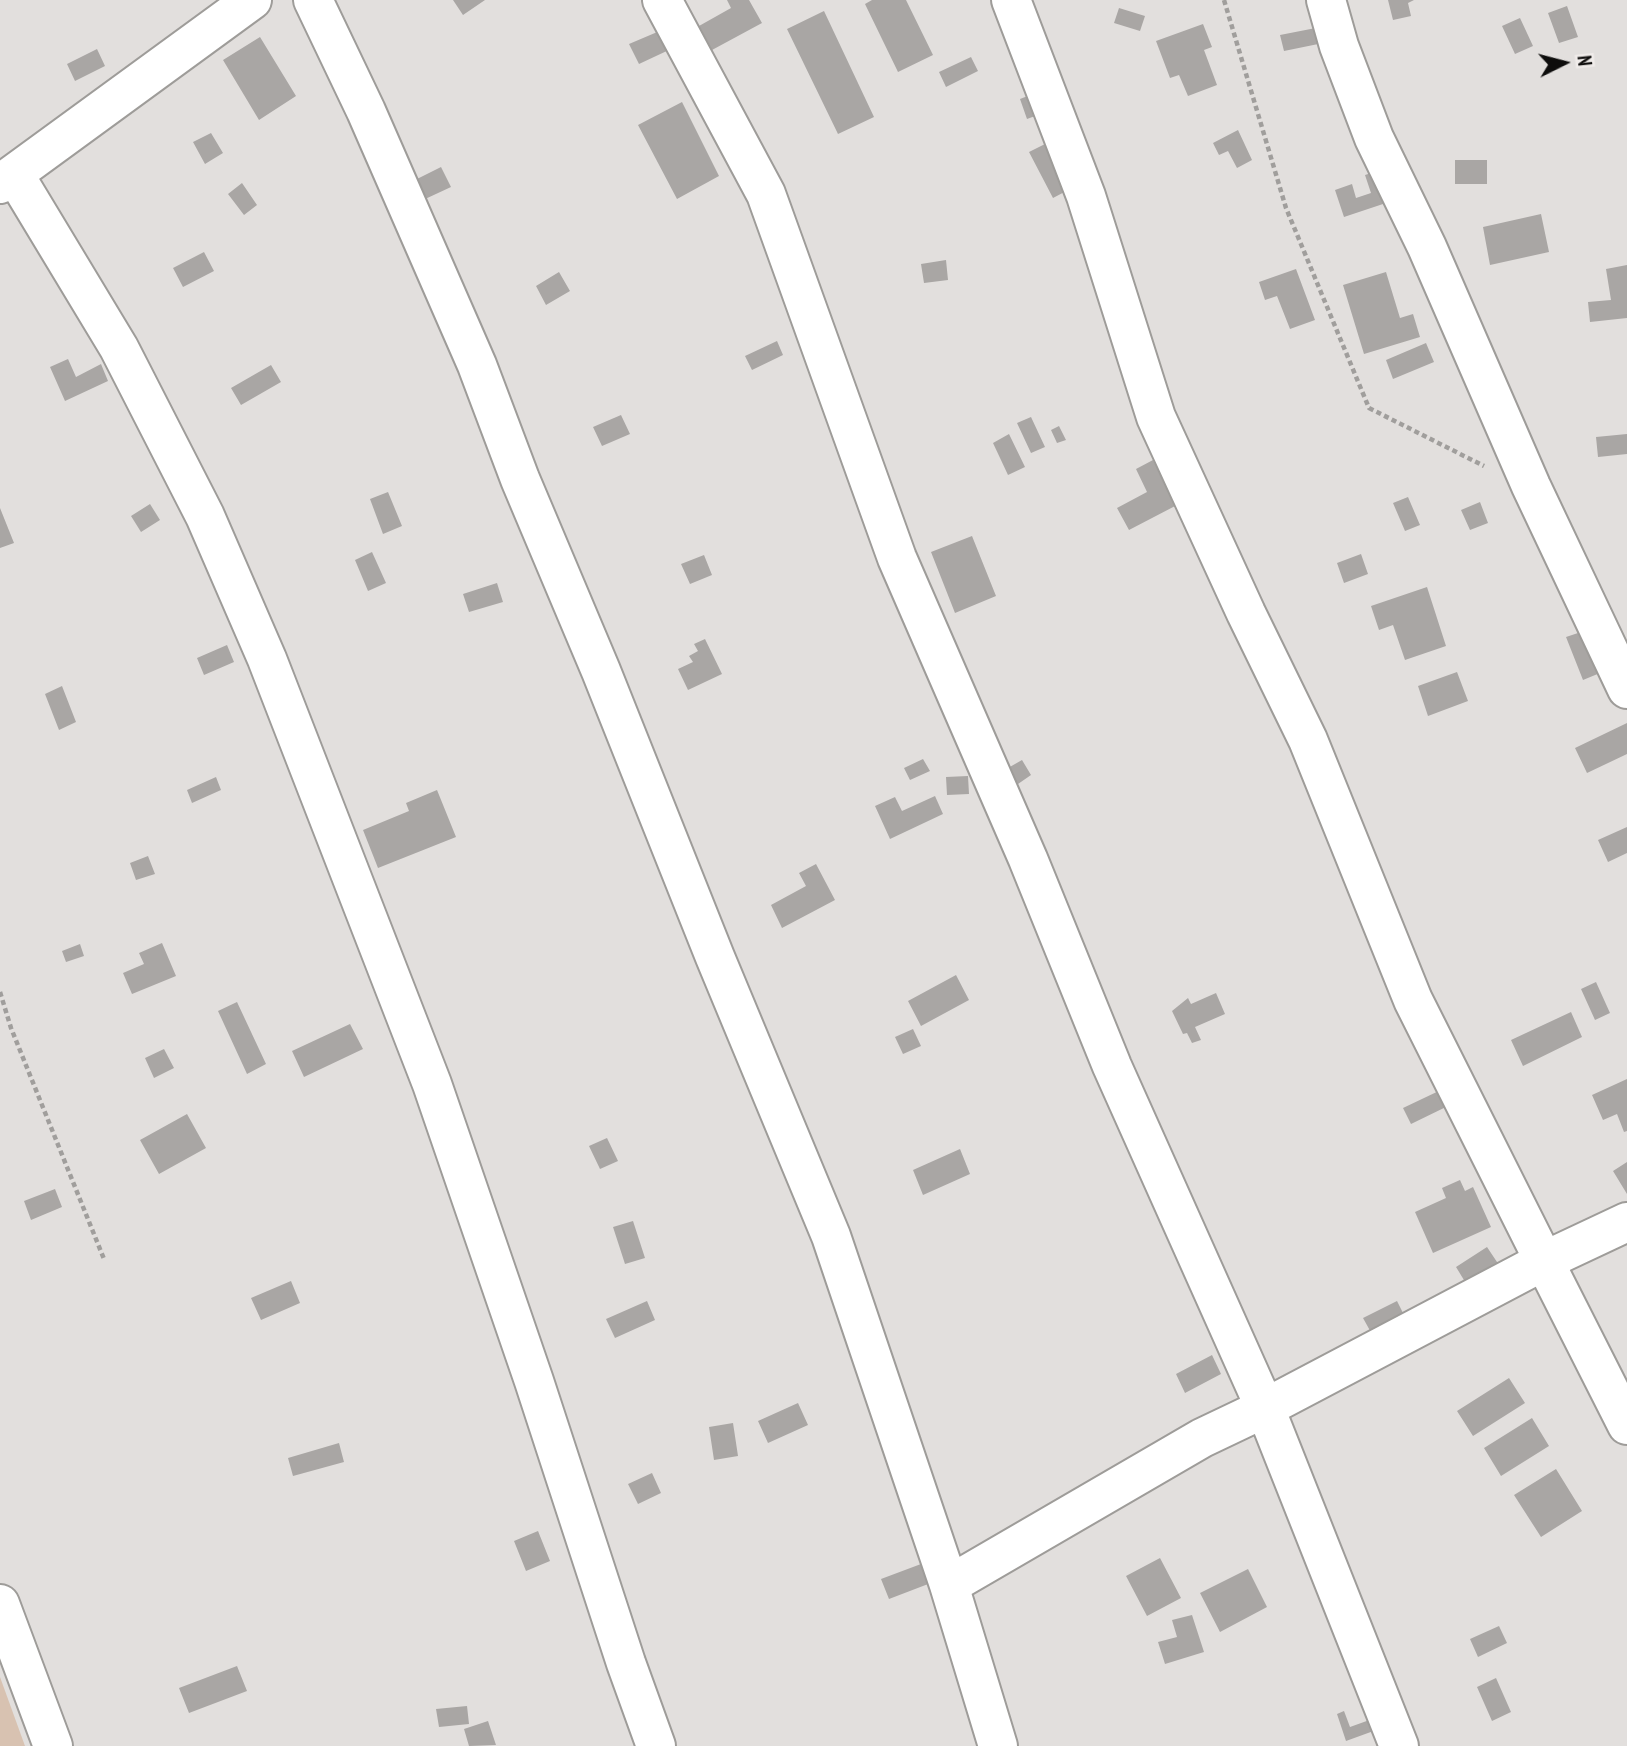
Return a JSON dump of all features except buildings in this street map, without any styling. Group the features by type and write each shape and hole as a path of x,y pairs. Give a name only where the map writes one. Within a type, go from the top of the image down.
{"street":[{"path":"252,0 7,179 120,348 205,516 267,659 432,1084 656,1746"},
{"path":"313,0 366,111 477,365 520,479 831,1236 948,1585 998,1746"},
{"path":"662,0 766,194 897,558 1028,859 1112,1066 1265,1408 1399,1746"},
{"path":"1011,0 1086,196 1156,417 1308,740 1413,1000 1627,1425"},
{"path":"1326,0 1339,46 1374,138 1427,247 1531,486 1627,689"},
{"path":"948,1585 1202,1438 1265,1408 1544,1261 1627,1222"},
{"path":"0,1604 53,1746"}],"path":[{"path":"1224,0 1286,208 1369,408 1511,480 1531,486"},
{"path":"0,992 11,1028 104,1259"}],"shaded area":[{"path":"0,1677 25,1746 0,1746"}]}
